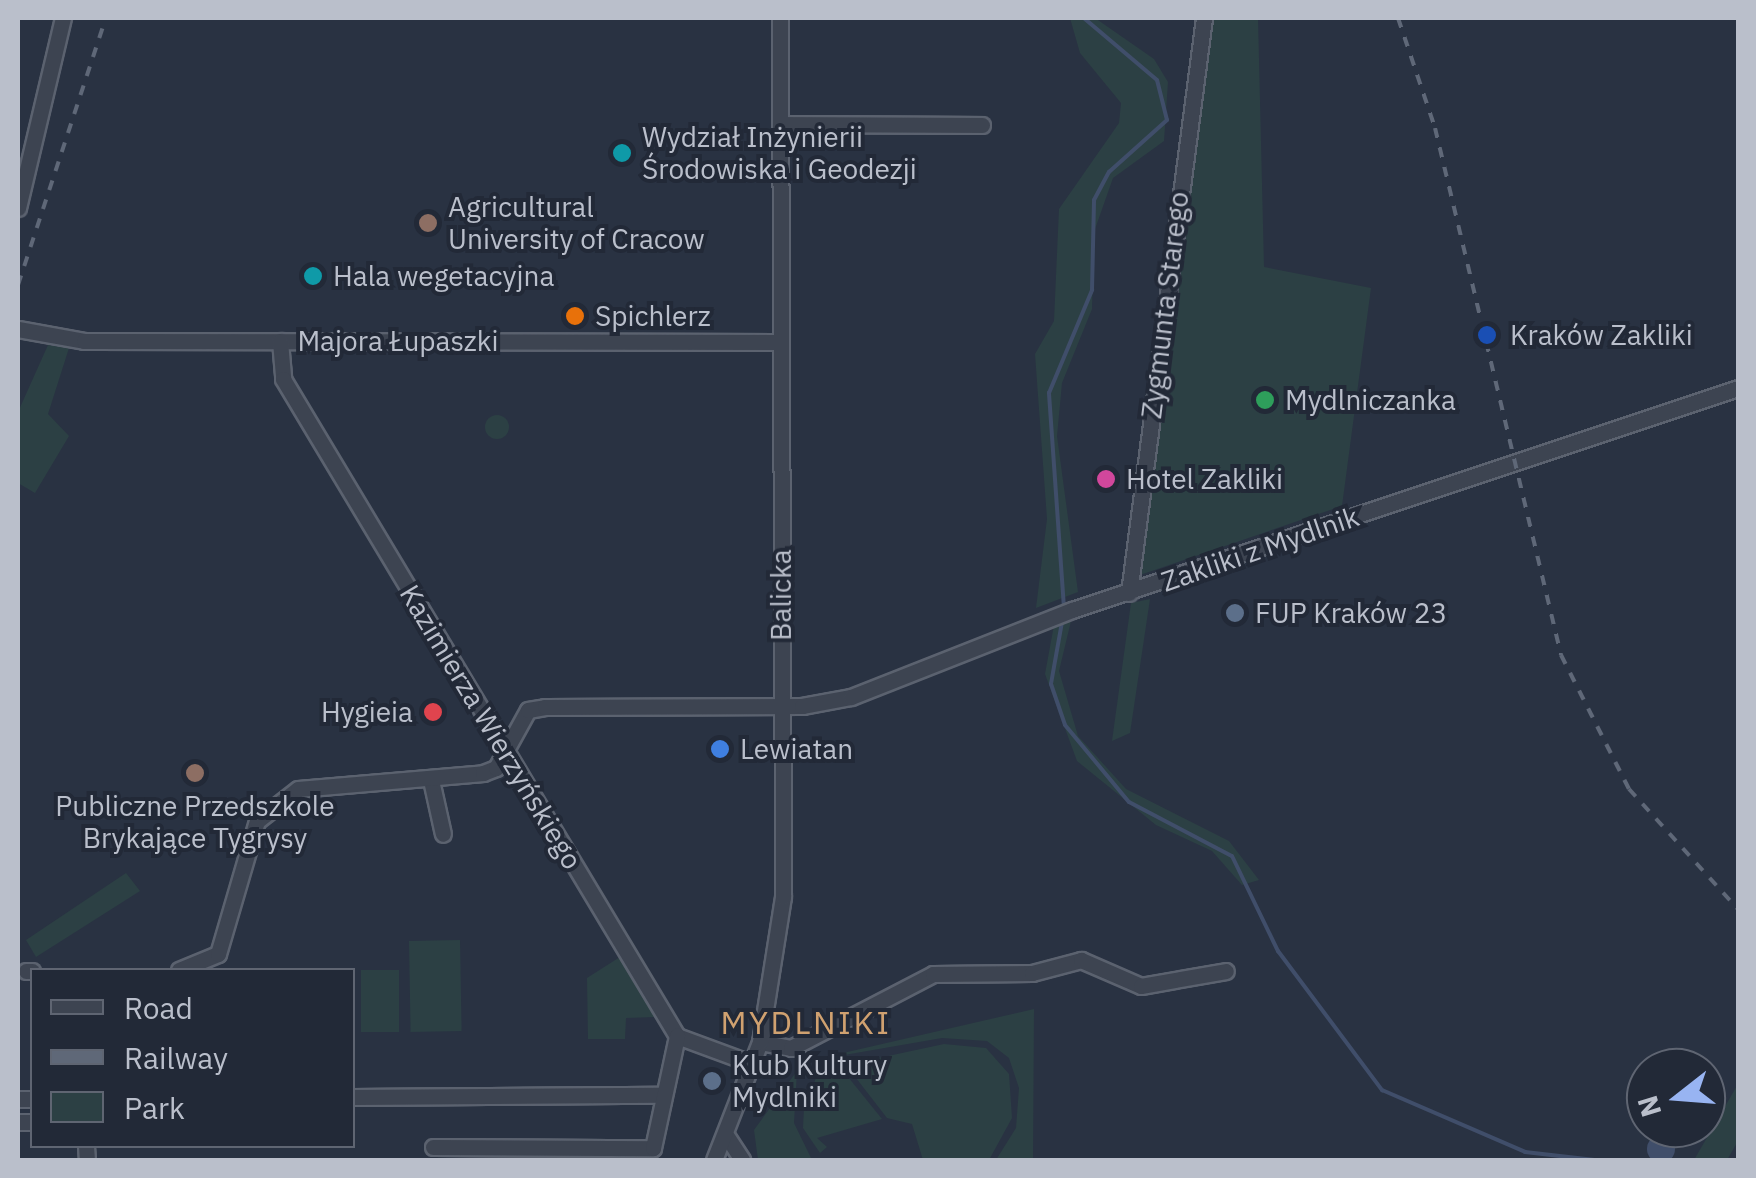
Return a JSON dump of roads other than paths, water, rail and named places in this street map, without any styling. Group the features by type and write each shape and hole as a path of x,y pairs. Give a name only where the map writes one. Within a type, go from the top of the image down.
{"street":[{"path":"18,208 63,18"},
{"name":"Balicka","path":"714,1160 760,1042 784,897 780,18"},
{"name":"Zygmunta Starego","path":"1129,593 1204,18"},
{"path":"780,124 982,125"},
{"name":"Majora Łupaszki","path":"18,329 84,342 780,342"},
{"name":"Kazimierza Wierzyńskiego","path":"280,342 283,379 504,757 676,1036"},
{"name":"Zakliki z Mydlnik","path":"504,757 521,718 544,706 782,704 851,697 1066,612 1738,388"},
{"path":"189,968 218,962 254,829 276,802 298,789 483,773 504,757"},
{"path":"431,780 443,834"},
{"path":"760,1042 790,1048 934,974 1032,973 1081,960 1141,986 1226,970"},
{"path":"433,1148 653,1148 658,1094 676,1036 754,1064"},
{"path":"355,1096 658,1094"},
{"path":"726,1135 742,1160"}],"water":[{"path":"1647,1148 1675,1148 1671,1159 1661,1163 1651,1159 1647,1149"}],"waterway":[{"path":"1064,608 1049,393 1092,290 1094,200 1109,172 1167,120 1157,80 1084,18"},
{"path":"1062,622 1051,684 1065,725 1129,802 1232,856 1278,951 1382,1090 1525,1152 1595,1160"}],"railway":[{"path":"18,285 106,18"},
{"path":"1398,18 1435,128 1561,655 1629,789 1738,909"}],"place":[{"name":"Wydział Inżynierii Środowiska i Geodezji","path":"622,153"},
{"name":"Agricultural University of Cracow","path":"428,223"},
{"name":"Hala wegetacyjna","path":"313,276"},
{"name":"Spichlerz","path":"575,316"},
{"name":"Kraków Zakliki","path":"1487,335"},
{"name":"Mydlniczanka","path":"1265,400"},
{"name":"Hotel Zakliki","path":"1106,479"},
{"name":"FUP Kraków 23","path":"1235,613"},
{"name":"Hygieia","path":"433,712"},
{"name":"Lewiatan","path":"720,749"},
{"name":"Publiczne Przedszkole Brykające Tygrysy","path":"195,773"},
{"name":"Klub Kultury Mydlniki","path":"712,1081"}],"district":[{"name":"MYDLNIKI","path":"806,1022"}]}
